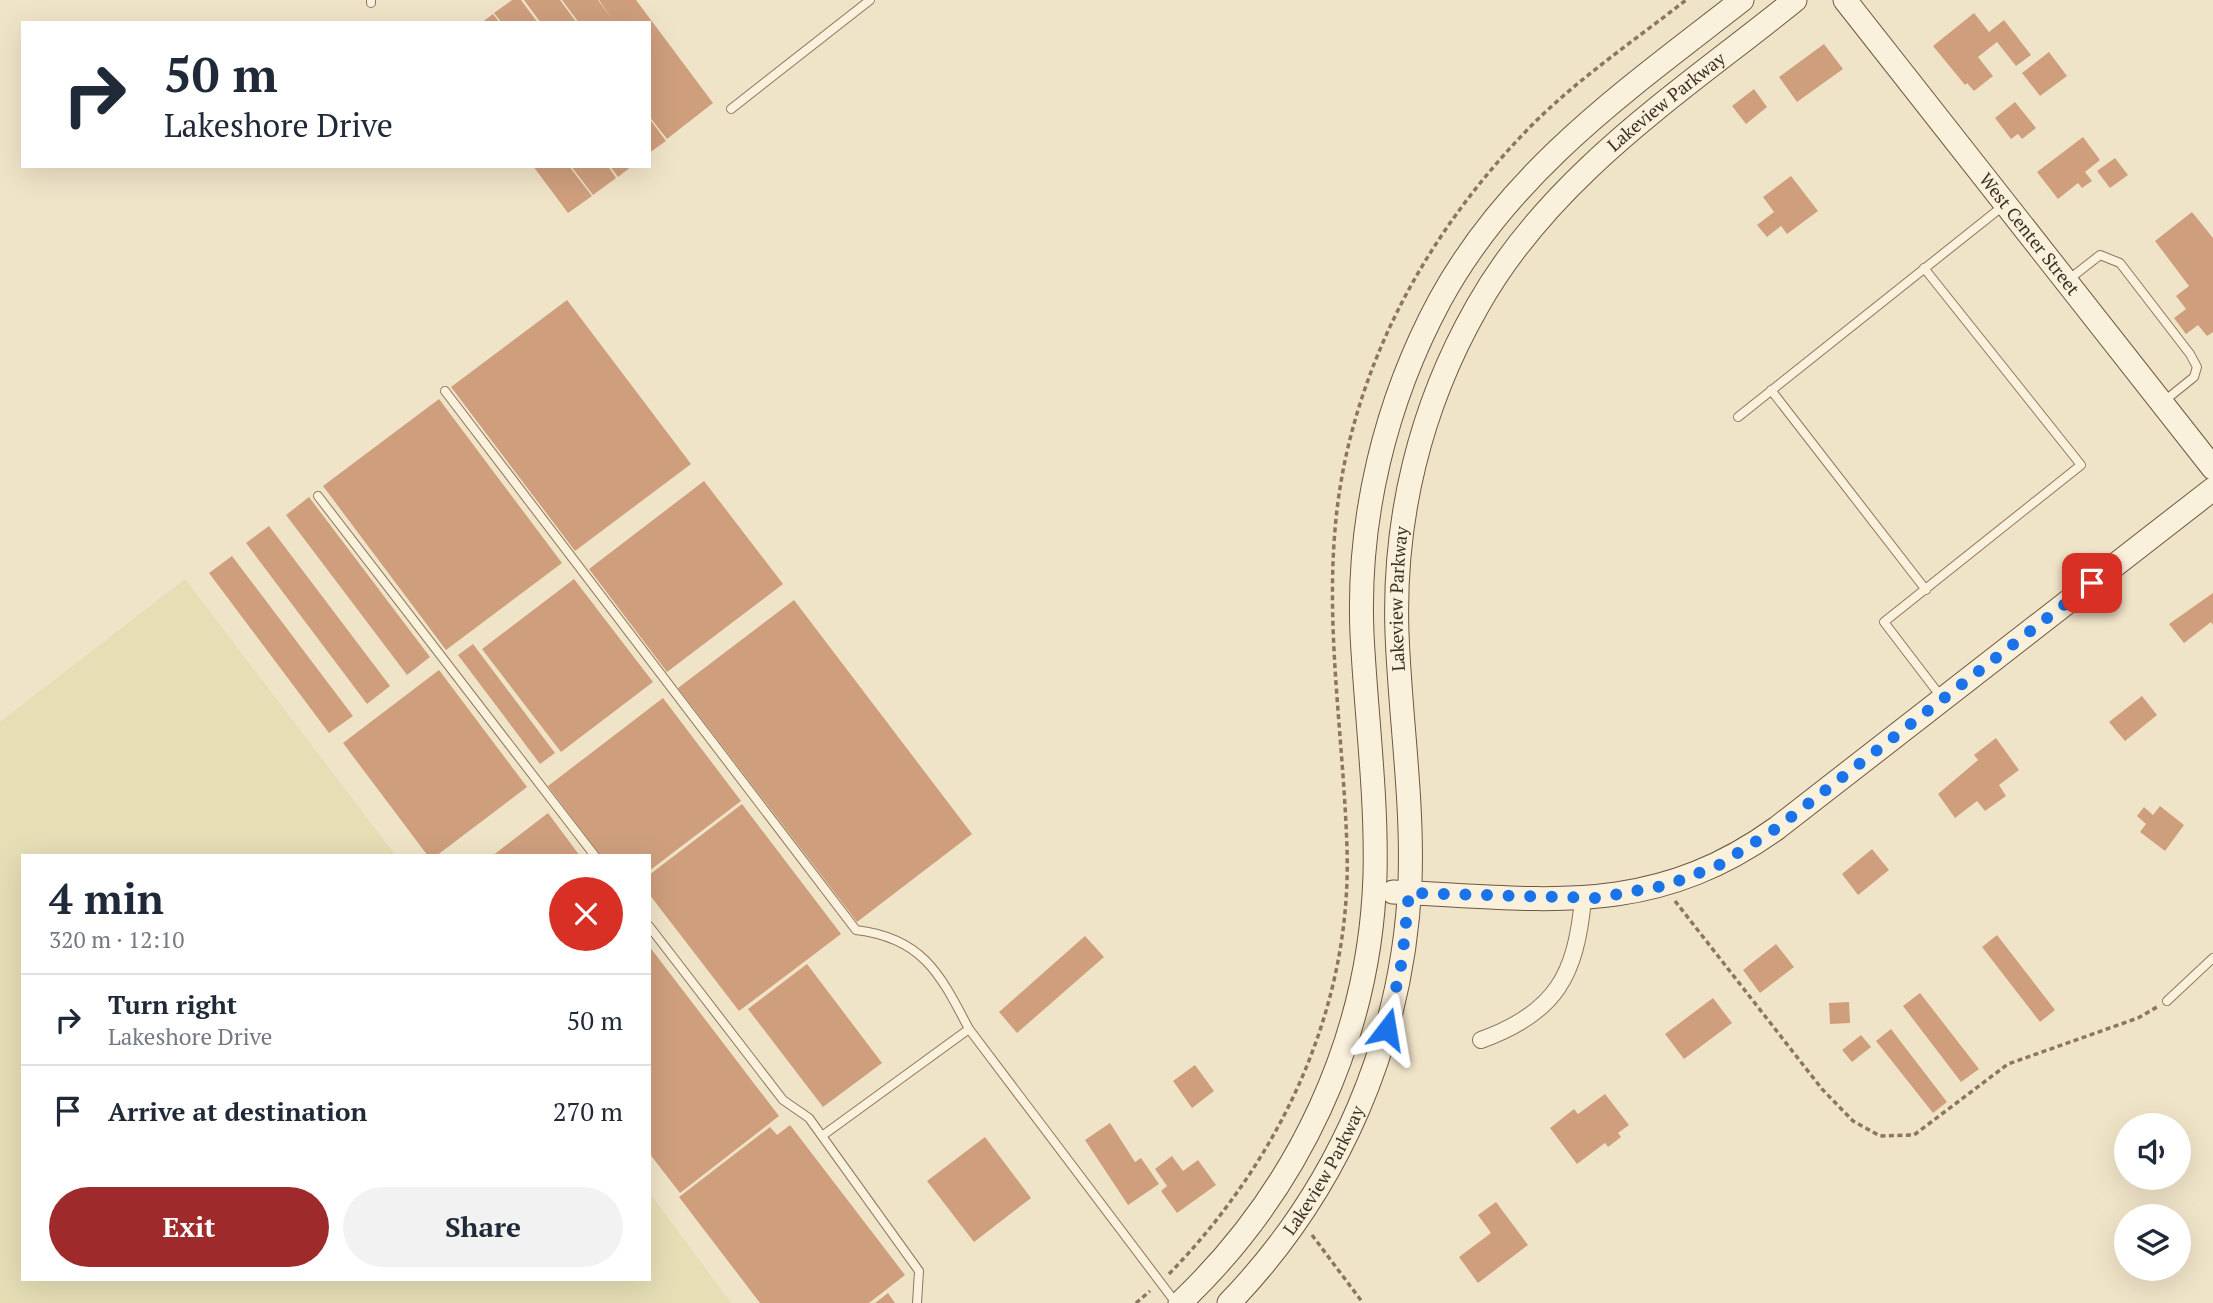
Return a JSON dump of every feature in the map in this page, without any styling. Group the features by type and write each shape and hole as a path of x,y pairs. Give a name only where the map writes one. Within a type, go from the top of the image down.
{"main road":[{"name":"Lakeview Parkway","path":"1178,1303 1249,1228 1288,1171 1320,1111 1355,1013 1369,947 1375,843 1362,631 1363,566 1378,463 1411,363 1458,270 1521,186 1596,114 1742,0"},
{"name":"Lakeview Parkway","path":"1229,1303 1299,1218 1351,1127 1377,1062 1398,984 1409,893 1410,841 1397,634 1398,566 1414,464 1447,366 1495,276 1520,241 1577,177 1609,148 1795,0"},
{"name":"West Center Street","path":"1845,0 2213,468"},
{"path":"1374,892 1583,899 1663,886 1719,865 1758,842 2213,489"}],"street":[{"path":"1481,1040 1524,1020 1564,982 1572,963 1583,899"}],"lane":[{"path":"732,109 870,0"},
{"path":"1738,417 2005,204"},
{"path":"2066,282 2100,255 2120,263 2197,367 2194,377 2162,403"},
{"path":"1924,268 2081,465 1884,622 1943,699"},
{"path":"1771,390 1926,590"},
{"path":"445,391 856,930 884,933 915,948 948,989 969,1029 1178,1303"},
{"path":"318,496 593,854"},
{"path":"651,929 783,1100 809,1118 919,1270 917,1303"},
{"path":"2167,1002 2213,958"},
{"path":"822,1136 969,1029"}],"path":[{"path":"1663,886 1822,1089 1853,1121 1880,1136 1914,1135 2008,1064 2138,1018 2167,1002"},
{"path":"1299,1218 1363,1303"}],"shaded area":[{"path":"185,579 394,854 21,854 21,1281 651,1281 651,1195 731,1303 0,1303 0,722"}],"building":[{"path":"512,0 521,0 537,21 500,21 494,13"},
{"path":"524,0 560,0 576,21 540,21"},
{"path":"562,0 598,0 612,19 599,0 636,0 713,103 667,139 651,119 651,21 578,21"},
{"path":"1974,13 1989,32 2004,20 2031,55 2016,66 1997,42 1978,57 1993,76 1974,91 1967,83 1965,85 1933,46"},
{"path":"493,14 498,21 484,21"},
{"path":"1824,44 1843,69 1797,102 1779,77"},
{"path":"2049,52 2067,76 2040,96 2022,73"},
{"path":"1754,89 1767,107 1746,124 1732,106"},
{"path":"2015,102 2036,128 2022,139 2018,134 2011,139 1995,118"},
{"path":"651,121 666,141 651,152"},
{"path":"2083,137 2100,160 2085,172 2092,181 2082,188 2078,183 2058,199 2037,172"},
{"path":"2115,158 2128,175 2110,188 2097,171"},
{"path":"534,168 571,168 592,196 568,213"},
{"path":"573,168 609,168 616,178 593,195"},
{"path":"611,168 629,168 618,177"},
{"path":"1791,176 1818,211 1787,234 1781,226 1767,237 1757,225 1774,212 1763,197"},
{"path":"2192,212 2213,238 2213,332 2207,336 2198,325 2186,334 2174,318 2186,309 2176,296 2189,286 2155,241"},
{"path":"567,300 691,464 575,551 451,387"},
{"path":"439,399 562,563 446,650 323,486"},
{"path":"704,481 783,584 667,672 589,569"},
{"path":"309,497 430,657 407,675 286,515"},
{"path":"269,526 390,686 367,704 246,543"},
{"path":"232,556 353,716 329,733 209,573"},
{"path":"574,579 653,682 561,752 482,649"},
{"path":"2213,593 2213,625 2211,622 2184,643 2169,624"},
{"path":"794,600 972,834 857,922 678,688"},
{"path":"473,644 555,753 540,764 458,655"},
{"path":"439,670 527,787 439,854 426,854 343,743"},
{"path":"2142,696 2157,715 2125,741 2109,722"},
{"path":"663,698 741,801 651,869 651,854 599,854 548,786"},
{"path":"1996,738 2019,770 1999,785 2006,796 1985,811 1977,801 1955,818 1938,794 1978,760 1974,755"},
{"path":"742,804 841,934 739,1011 651,897 651,873"},
{"path":"2160,806 2184,825 2165,851 2140,832 2146,824 2137,816 2144,807 2153,815"},
{"path":"548,813 579,854 495,854"},
{"path":"1872,849 1889,870 1858,895 1842,874"},
{"path":"1997,935 2055,1010 2040,1022 1982,947"},
{"path":"1085,936 1104,957 1017,1033 999,1012"},
{"path":"1776,944 1794,967 1760,993 1743,970"},
{"path":"651,949 779,1116 680,1193 651,1156"},
{"path":"807,964 882,1063 823,1107 748,1009"},
{"path":"1920,993 1979,1069 1961,1082 1903,1006"},
{"path":"1713,998 1732,1023 1684,1059 1665,1034"},
{"path":"1849,1002 1850,1023 1830,1024 1829,1003"},
{"path":"1891,1029 1947,1102 1933,1113 1876,1041"},
{"path":"1861,1035 1871,1047 1852,1062 1842,1050"},
{"path":"1195,1065 1214,1091 1192,1108 1173,1081"},
{"path":"1605,1094 1629,1125 1618,1133 1621,1137 1608,1147 1605,1143 1577,1164 1550,1128 1574,1109 1578,1114"},
{"path":"1110,1123 1135,1162 1141,1158 1159,1184 1128,1205 1085,1140"},
{"path":"790,1125 905,1275 869,1303 760,1303 679,1197 770,1127 777,1135"},
{"path":"985,1137 1031,1198 974,1242 927,1181"},
{"path":"1172,1156 1183,1171 1198,1160 1216,1185 1177,1213 1161,1191 1167,1186 1155,1169"},
{"path":"1496,1202 1528,1245 1478,1283 1459,1257 1491,1233 1478,1215"},
{"path":"888,1293 895,1303 875,1303"}],"route":[{"path":"1387,1029 1402,961 1409,893 1583,899 1611,897 1668,885 1719,865 1777,828 2092,583"}]}
